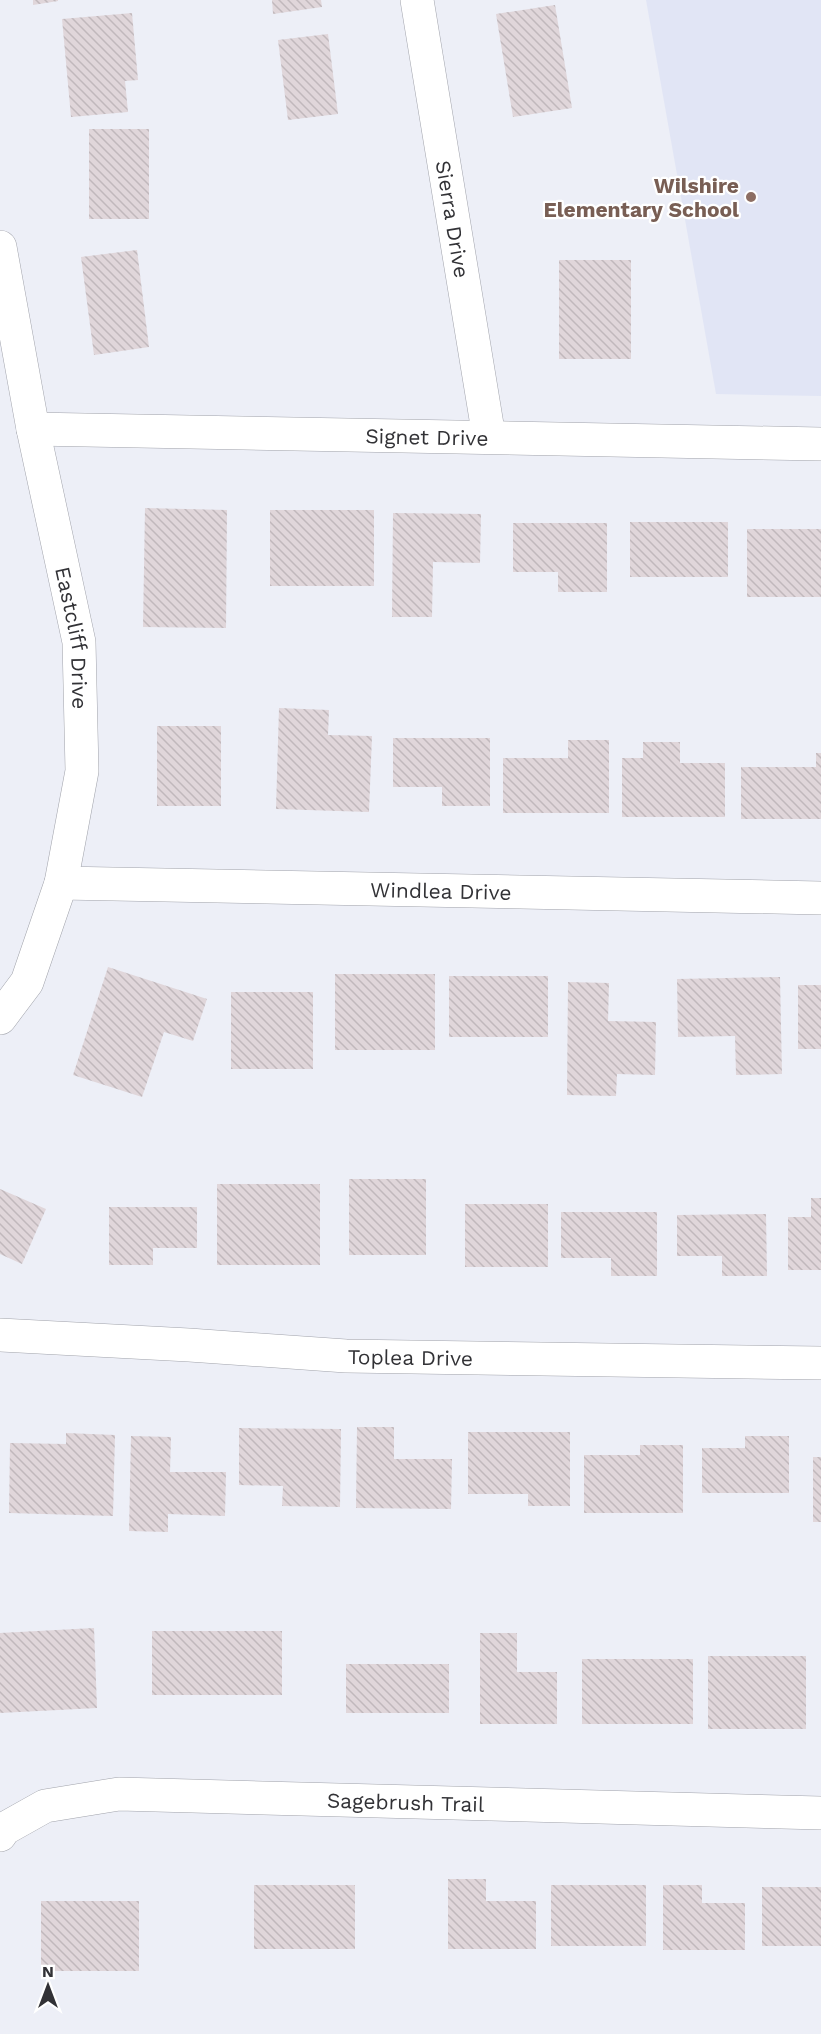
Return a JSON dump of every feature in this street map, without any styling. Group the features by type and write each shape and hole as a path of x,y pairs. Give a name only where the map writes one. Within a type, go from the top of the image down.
{"street":[{"name":"Sierra Drive","path":"417,0 489,437"},
{"name":"Eastcliff Drive","path":"0,247 33,429 79,642 82,771 61,884 27,982 0,1018"},
{"name":"Signet Drive","path":"33,429 821,444"},
{"name":"Windlea Drive","path":"61,884 821,898"},
{"name":"Toplea Drive","path":"0,1335 346,1356 821,1363"},
{"name":"Sagebrush Trail","path":"0,1835 4,1829 45,1806 120,1794 821,1813"}],"shaded area":[{"name":"Wilshire Elementary School","path":"646,0 821,0 821,396 716,394"}],"building":[{"path":"33,0 58,0 58,1 33,5"},
{"path":"272,0 321,0 322,7 273,14"},
{"path":"555,5 572,108 513,117 496,14"},
{"path":"132,13 138,80 125,81 128,112 71,117 62,19"},
{"path":"328,34 338,114 288,120 278,40"},
{"path":"89,129 149,129 149,219 89,219"},
{"path":"137,250 149,347 94,355 81,257"},
{"path":"559,260 631,260 631,359 559,359"},
{"path":"145,508 227,510 226,628 143,627"},
{"path":"270,510 374,510 374,586 270,586"},
{"path":"393,513 481,514 480,563 433,562 432,617 392,617"},
{"path":"630,522 728,522 728,577 630,577"},
{"path":"513,523 607,523 607,592 558,592 558,572 513,572"},
{"path":"747,529 821,529 821,597 747,597"},
{"path":"279,708 329,710 328,735 372,736 369,812 276,809"},
{"path":"157,726 221,726 221,806 157,806"},
{"path":"393,738 490,738 490,806 442,806 442,787 393,787"},
{"path":"568,740 609,740 609,813 503,813 503,758 568,758"},
{"path":"643,742 680,742 680,763 725,763 725,817 622,817 622,758 643,758"},
{"path":"816,753 821,753 821,819 741,819 741,767 816,767"},
{"path":"108,967 207,999 193,1041 164,1032 142,1097 73,1075"},
{"path":"335,974 435,974 435,1050 335,1050"},
{"path":"449,976 548,976 548,1037 449,1037"},
{"path":"780,977 782,1074 736,1075 735,1036 678,1037 677,979"},
{"path":"568,982 609,983 608,1021 656,1022 655,1075 617,1074 616,1096 567,1095"},
{"path":"798,985 821,985 821,1049 798,1049"},
{"path":"231,992 313,992 313,1069 231,1069"},
{"path":"349,1179 426,1179 426,1255 349,1255"},
{"path":"217,1184 320,1184 320,1265 217,1265"},
{"path":"0,1189 46,1209 22,1264 0,1254"},
{"path":"811,1198 821,1198 821,1270 788,1270 788,1217 811,1217"},
{"path":"465,1204 548,1204 548,1267 465,1267"},
{"path":"109,1207 197,1207 197,1248 153,1248 153,1265 109,1265"},
{"path":"561,1212 657,1212 657,1276 611,1276 611,1258 561,1258"},
{"path":"766,1214 767,1276 722,1276 722,1256 677,1256 677,1215"},
{"path":"357,1427 394,1427 394,1459 452,1459 451,1509 356,1508"},
{"path":"239,1428 341,1429 340,1507 282,1506 283,1486 239,1485"},
{"path":"468,1432 570,1432 570,1506 528,1506 528,1494 468,1494"},
{"path":"66,1433 115,1435 113,1516 9,1513 10,1443 66,1444"},
{"path":"131,1436 171,1437 170,1472 226,1472 225,1516 168,1514 168,1532 129,1531"},
{"path":"745,1436 789,1436 789,1493 702,1493 702,1448 745,1448"},
{"path":"640,1445 683,1445 683,1513 584,1513 584,1455 640,1455"},
{"path":"813,1457 821,1457 821,1522 813,1522"},
{"path":"94,1628 97,1708 0,1713 0,1633"},
{"path":"152,1631 282,1631 282,1695 152,1695"},
{"path":"480,1633 517,1633 517,1672 557,1672 557,1724 480,1724"},
{"path":"708,1656 806,1656 806,1729 708,1729"},
{"path":"582,1659 693,1659 693,1724 582,1724"},
{"path":"346,1664 449,1664 449,1713 346,1713"},
{"path":"448,1879 486,1879 486,1901 536,1901 536,1949 448,1949"},
{"path":"254,1885 355,1885 355,1949 254,1949"},
{"path":"551,1885 646,1885 646,1946 551,1946"},
{"path":"663,1885 702,1885 702,1903 745,1903 745,1950 663,1950"},
{"path":"762,1887 821,1887 821,1946 762,1946"},
{"path":"41,1901 139,1901 139,1971 41,1971"}],"place":[{"name":"Wilshire Elementary School","path":"751,197"}]}
